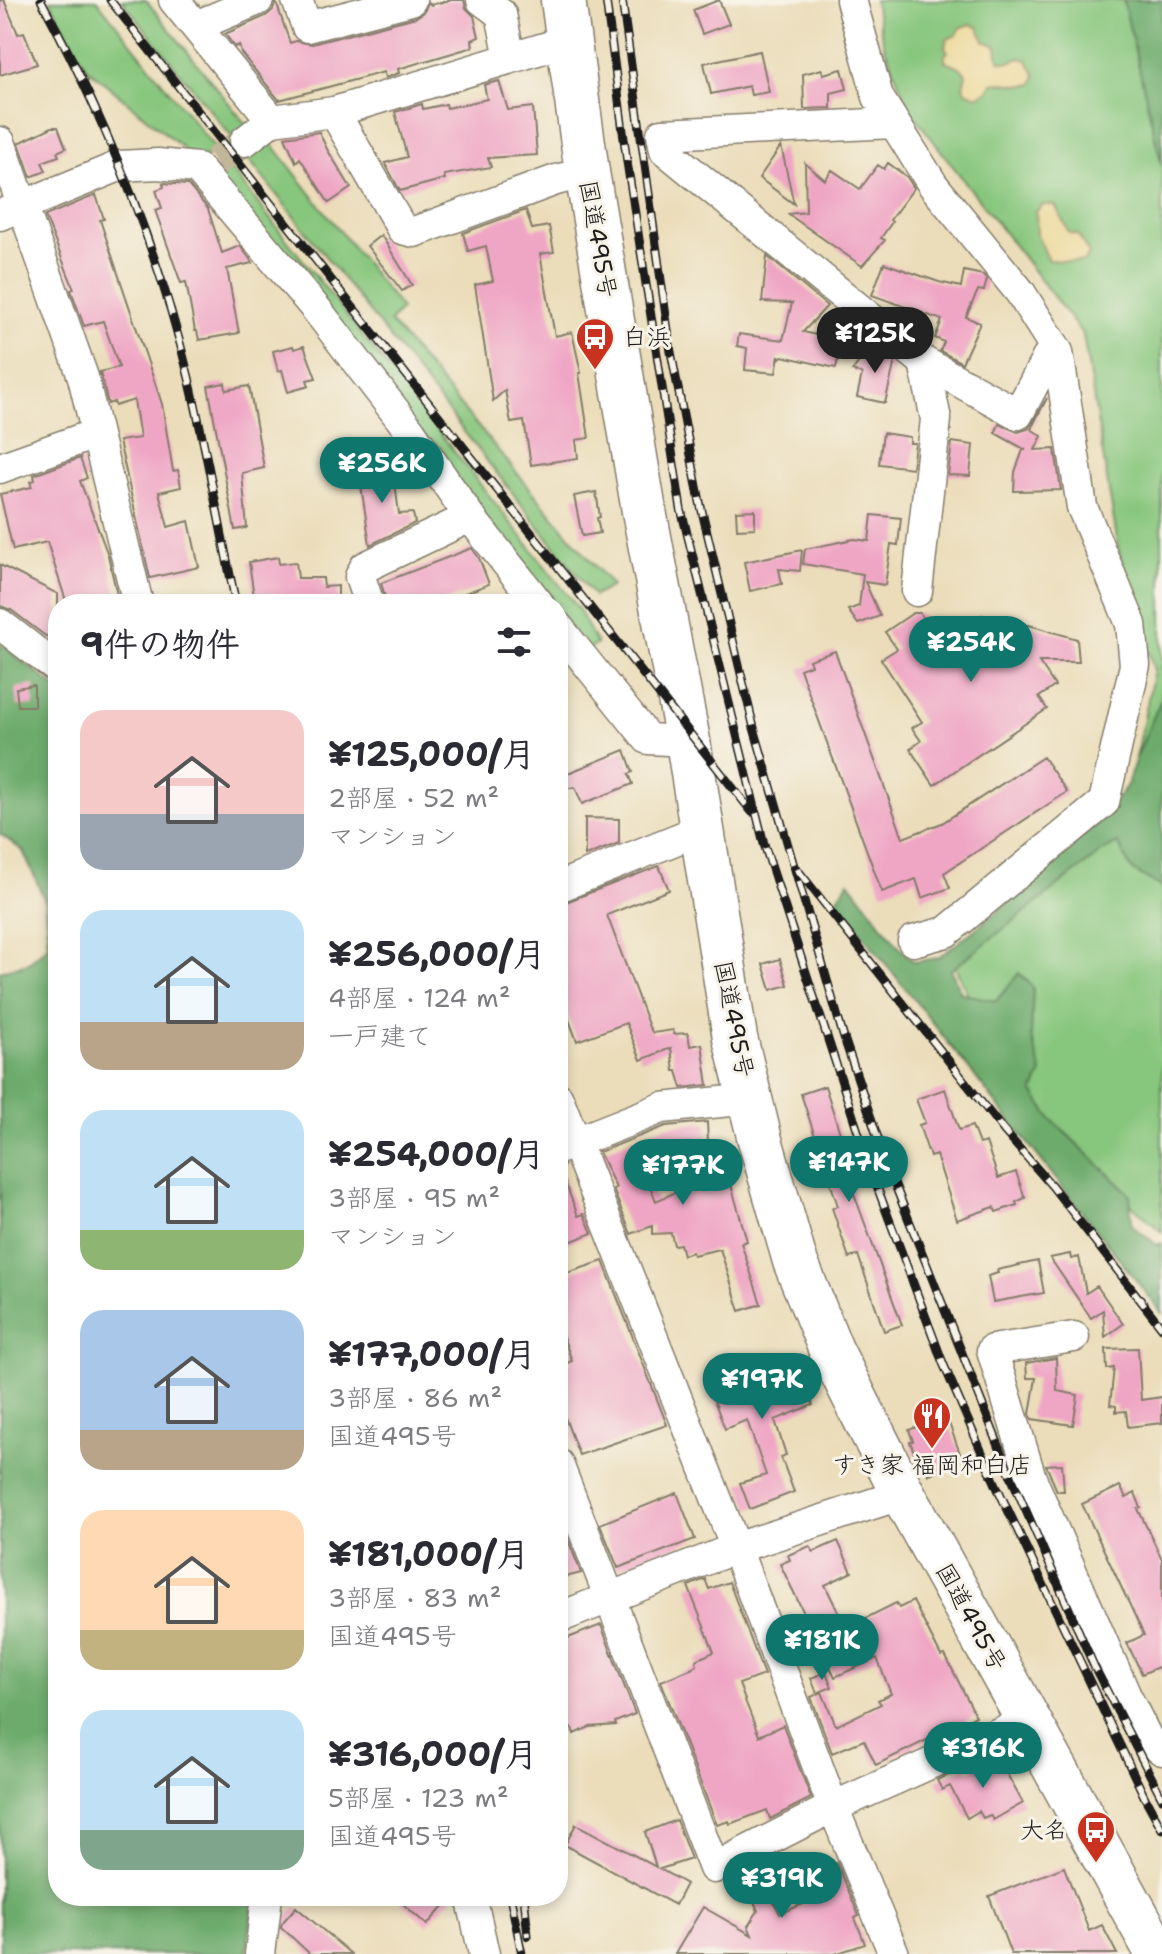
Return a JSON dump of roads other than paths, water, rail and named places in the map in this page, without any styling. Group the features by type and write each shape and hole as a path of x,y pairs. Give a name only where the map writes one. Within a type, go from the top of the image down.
{"highway":[{"name":"国道495号","path":"565,21 587,172 644,511 688,741 735,1038 795,1261 831,1350 903,1494 1158,1954"}],"street":[{"path":"174,0 272,120"},
{"path":"196,26 258,0"},
{"path":"297,0 307,27 411,0"},
{"path":"482,0 501,14 510,58"},
{"path":"851,0 878,97 933,185 1020,292 1058,352 1082,507 1131,624 1135,665 1104,802 946,932 913,941"},
{"path":"245,141 272,120 334,112 510,58 565,21"},
{"path":"334,112 402,229 414,232 556,180 587,172"},
{"path":"894,123 662,134 665,150 924,362 1018,414 1054,345"},
{"path":"0,142 11,211 83,377 135,594"},
{"path":"11,211 119,166 206,165 531,594"},
{"path":"917,591 936,419 924,362"},
{"path":"0,468 95,434"},
{"path":"366,594 360,577 365,567 470,517"},
{"path":"0,624 48,661"},
{"path":"568,639 648,739 688,741"},
{"path":"568,883 702,829"},
{"path":"568,1144 662,1108 750,1099"},
{"path":"568,1150 736,1548 833,1807 894,1954"},
{"path":"1074,1337 992,1350 1031,1478 1126,1696 1148,1740 1162,1750"},
{"path":"568,1490 714,1868 833,1807 1028,1720"},
{"path":"568,1614 736,1548 903,1494"},
{"path":"260,1954 266,1906"},
{"path":"473,1906 484,1954"}],"tunnel":[{"path":"215,162 245,141"}],"railway":[{"path":"41,0 108,137 161,280 196,406 234,594"},
{"path":"110,0 752,812"},
{"path":"606,0 627,162 681,509 764,844 870,1168 943,1363 997,1487 1162,1829"},
{"path":"622,0 671,352 701,507 754,728 843,1035 887,1165 1013,1481 1094,1666 1162,1798"},
{"path":"797,869 1162,1328"},
{"path":"512,1906 522,1954"},
{"path":"525,1906 528,1936"}],"place":[{"name":"白浜","path":"595,371"},
{"name":"すき家 福岡和白店","path":"932,1450"},
{"name":"大名","path":"1096,1864"}]}
